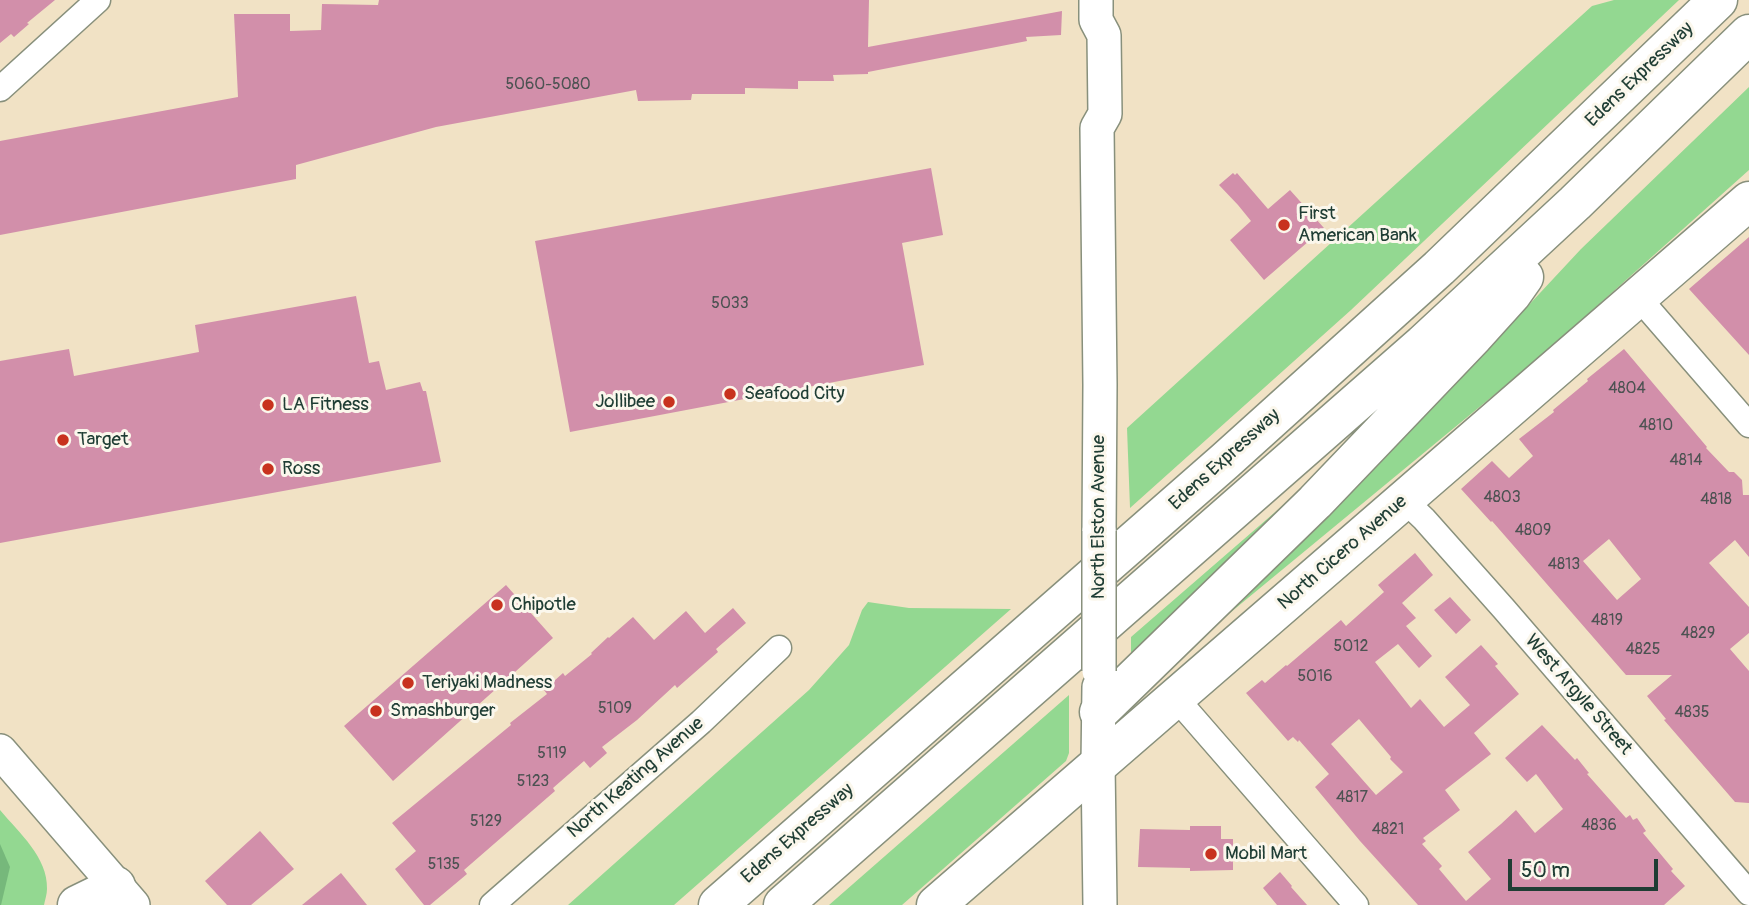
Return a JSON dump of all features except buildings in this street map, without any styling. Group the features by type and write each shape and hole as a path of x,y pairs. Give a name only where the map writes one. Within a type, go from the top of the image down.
{"main road":[{"name":"Edens Expressway","path":"718,905 1225,461 1429,278 1718,0"},
{"name":"North Elston Avenue","path":"1096,10 1104,35 1105,114 1097,128 1100,905"},
{"path":"783,905 1413,353 1575,203 1749,34"},
{"name":"North Cicero Avenue","path":"936,905 1749,201"},
{"path":"1099,712 1315,502 1474,336 1512,294 1575,203"},
{"path":"0,751 118,899"},
{"path":"77,905 118,899"}],"street":[{"path":"0,89 99,0"},
{"path":"1638,297 1749,425"},
{"name":"West Argyle Street","path":"1404,499 1504,609 1749,893"},
{"name":"North Keating Avenue","path":"492,905 701,722 779,648"},
{"path":"1175,697 1356,905"}],"green space":[{"path":"1614,0 1679,0 1351,310 1130,508 1127,428 1592,6"},
{"path":"1749,87 1749,170 1540,357 1151,678 1440,398 1581,249"},
{"path":"1379,422 1134,654 1131,652 1131,637"},
{"path":"868,602 909,608 1011,609 674,905 568,905 809,690 849,645 862,610"},
{"path":"1069,695 1069,753 1066,761 902,905 829,905"},
{"path":"0,810 31,846 43,866 47,889 44,905 0,905"},
{"path":"0,844 10,867 1,905 0,905"}],"place":[{"name":"First American Bank","path":"1284,225"},
{"name":"Seafood City","path":"730,394"},
{"name":"Jollibee","path":"669,402"},
{"name":"LA Fitness","path":"268,405"},
{"name":"Target","path":"63,440"},
{"name":"Ross","path":"268,469"},
{"name":"Chipotle","path":"497,605"},
{"name":"Teriyaki Madness","path":"408,683"},
{"name":"Smashburger","path":"376,711"},
{"name":"Mobil Mart","path":"1211,854"}]}
